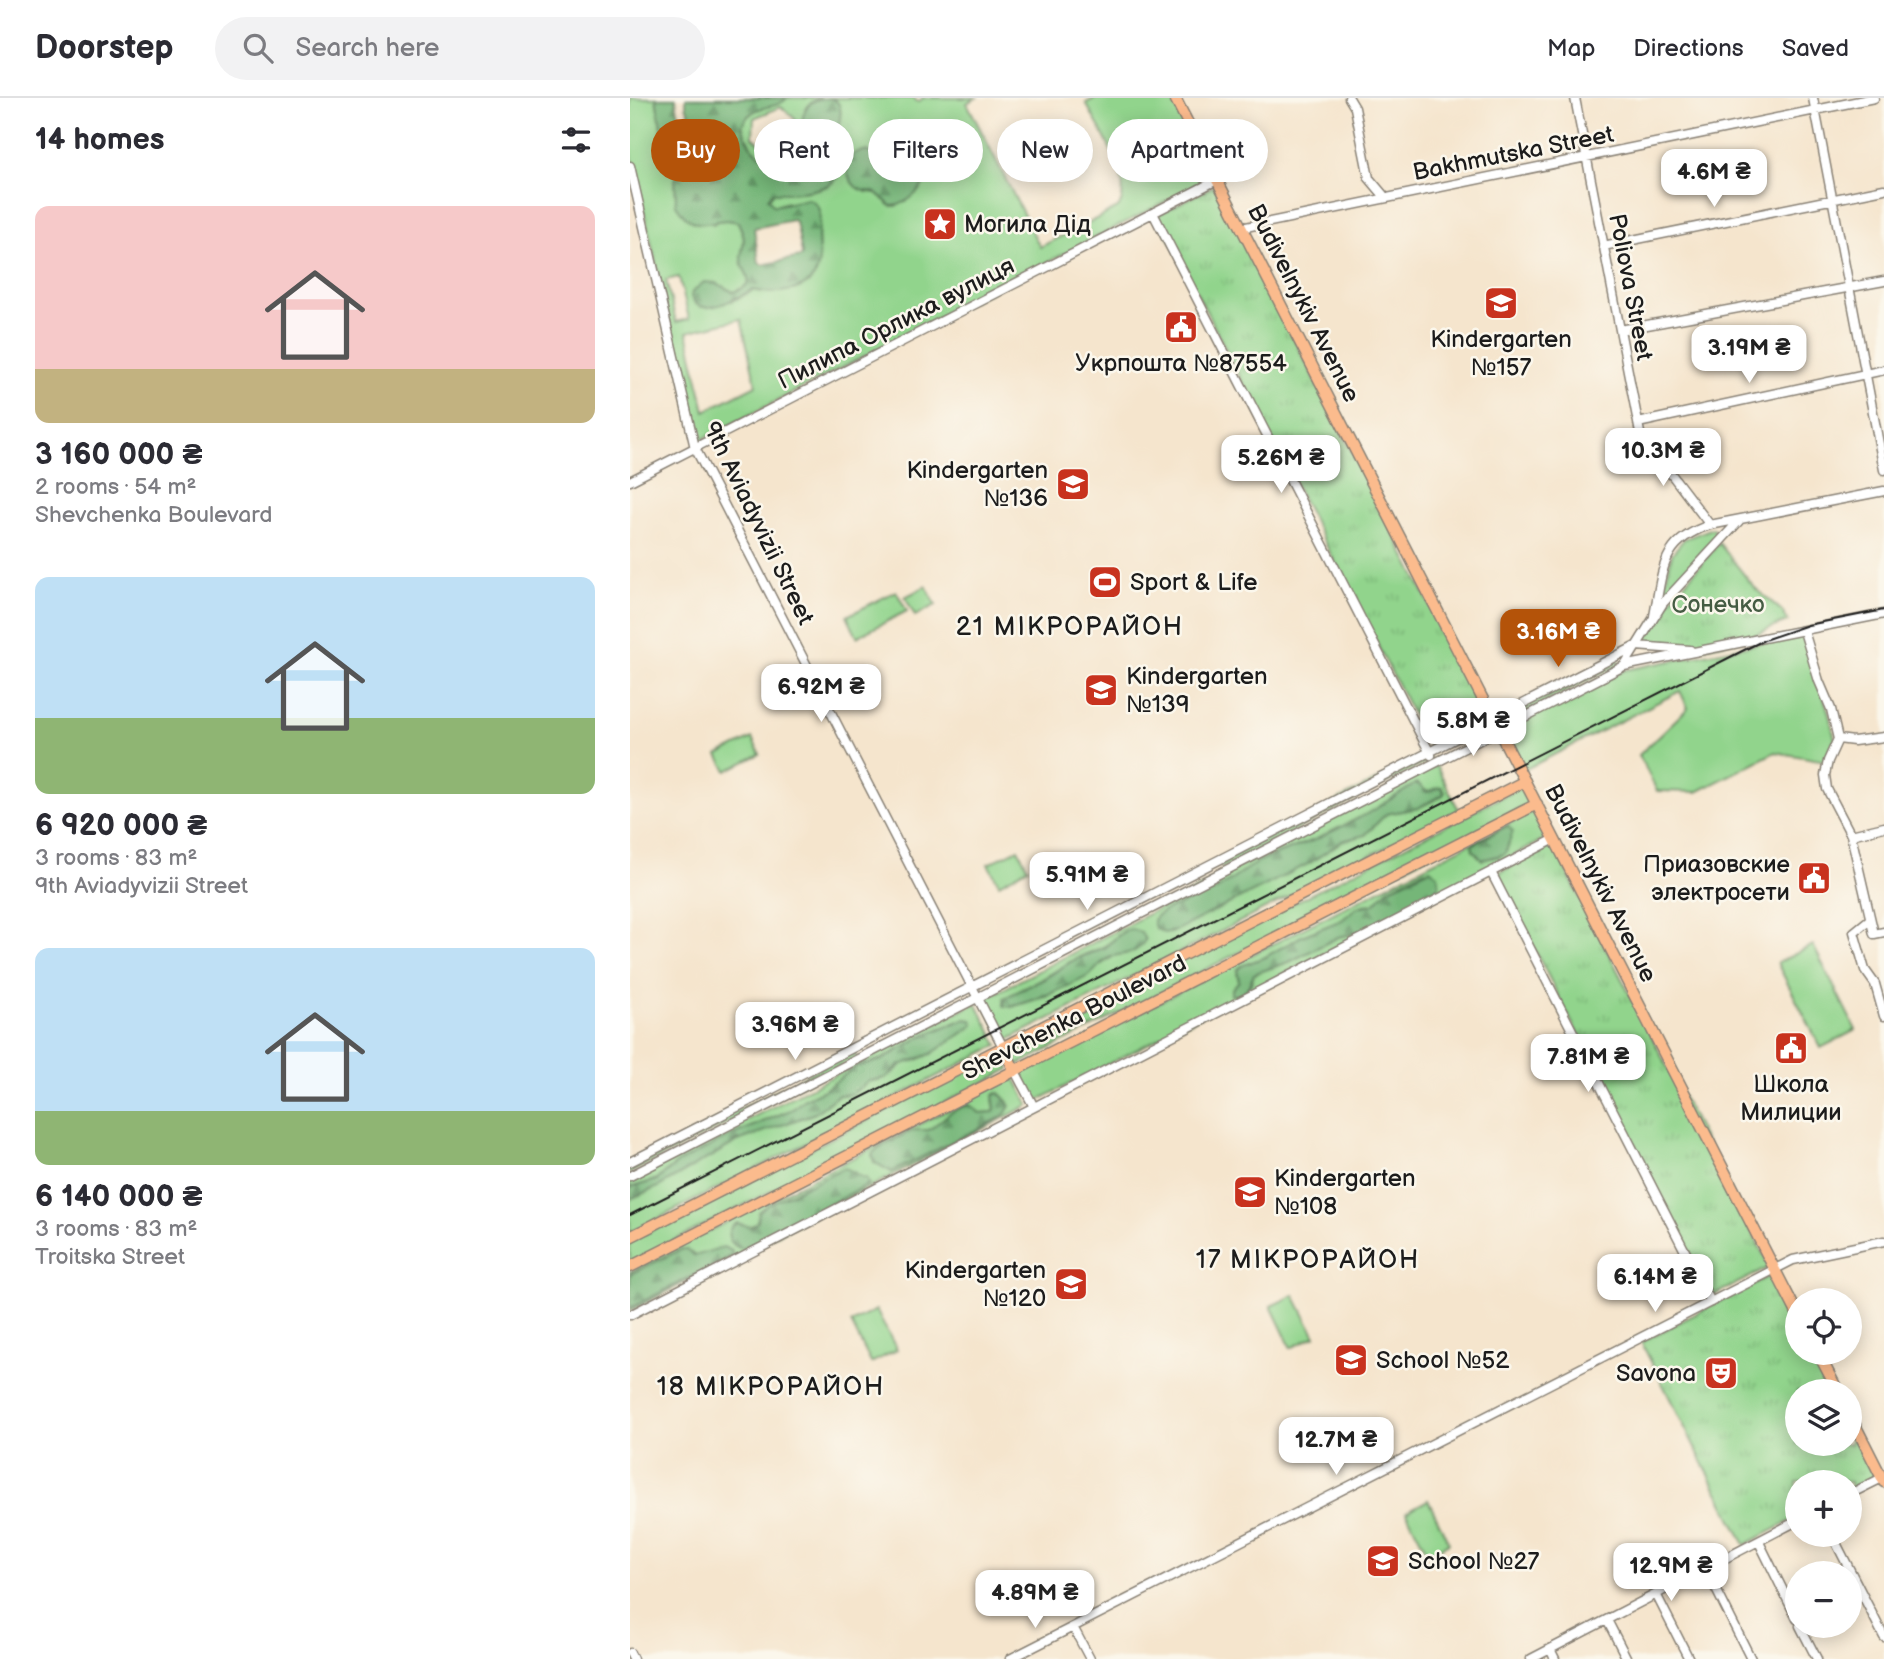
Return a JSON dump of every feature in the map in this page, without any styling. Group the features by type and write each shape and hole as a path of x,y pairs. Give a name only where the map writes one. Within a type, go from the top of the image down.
{"main road":[{"name":"Budivelnykiv Avenue","path":"1175,98 1186,119"},
{"name":"Budivelnykiv Avenue","path":"1218,182 1785,1290"},
{"name":"Shevchenka Boulevard","path":"630,1237 1525,781"},
{"name":"Shevchenka Boulevard","path":"630,1267 1537,804"},
{"path":"1003,1047 1015,1071"},
{"path":"1862,1438 1883,1479"}],"street":[{"path":"1362,98 1350,99 1355,108 1369,178 1385,197"},
{"name":"Poliova Street","path":"1575,98 1640,433 1710,525"},
{"path":"1813,98 1884,470"},
{"name":"Bakhmutska Street","path":"1241,228 1874,98"},
{"name":"9th Aviadyvizii Street","path":"630,166 695,447 1003,1047"},
{"name":"Пилипа Орлика вулиця","path":"630,481 1213,182"},
{"path":"1603,246 1884,189"},
{"path":"1153,213 1434,762"},
{"path":"1620,330 1884,281"},
{"path":"1638,423 1884,370"},
{"path":"1654,617 1670,552 1682,537 1710,525 1884,491"},
{"path":"1624,666 1654,617 1686,577 1738,521"},
{"path":"630,1176 1624,666 1884,614"},
{"path":"1804,631 1819,681 1831,709 1838,739 1828,761 1825,775 1827,789 1851,835 1874,934 1884,932"},
{"path":"630,1162 1636,646 1703,650"},
{"path":"1838,739 1854,741 1884,737"},
{"path":"1851,835 1884,828"},
{"path":"630,1315 1555,839"},
{"path":"1491,872 1711,1302"},
{"path":"1870,919 1854,932 1865,970 1875,984 1884,1016"},
{"path":"1090,926 1096,937"},
{"path":"855,1047 860,1058"},
{"path":"1015,1071 1034,1107"},
{"path":"1010,1659 1793,1261 1884,1241"},
{"path":"1862,1489 1883,1479"},
{"path":"1531,1659 1785,1528"},
{"path":"1759,1542 1785,1595"},
{"path":"1838,1547 1884,1637"},
{"path":"1706,1569 1751,1659"},
{"path":"1656,1594 1689,1659"},
{"path":"1607,1620 1627,1659"},
{"path":"1073,1627 1090,1659"},
{"path":"1806,1638 1817,1659"},
{"path":"1550,1649 1555,1659"},
{"path":"630,1653 633,1659"}],"green space":[{"path":"630,98 656,98 660,119 651,119 651,182 675,182 676,197 713,224 722,219 738,222 744,240 742,262 749,281 747,285 733,292 716,283 732,301 754,290 780,292 806,284 819,253 818,227 787,202 774,206 768,199 773,193 828,186 829,182 854,182 866,192 876,193 891,206 897,206 916,192 921,182 983,182 983,135 997,162 997,182 1007,182 1040,247 1118,208 1122,197 1122,182 1204,182 697,442 630,150","holes":["679,277 689,319 676,322 666,280","741,319 756,385 705,411 687,332"]},
{"path":"656,98 676,98 681,119 660,119"},
{"path":"686,98 787,98 776,105 752,113 742,125 754,149 754,182 832,182 817,189 773,193 768,198 774,206 808,199 817,206 820,216 819,263 812,278 806,284 789,291 753,290 711,307 696,304 691,297 692,292 704,282 716,283 733,292 747,285 748,277 741,262 744,236 738,222 691,221 676,205 675,182 740,182 740,119 692,119","holes":["793,220 796,222 801,257 762,265 759,263 754,228"]},
{"path":"787,98 819,98 811,104 804,119 795,119 781,107 754,118 754,149 742,125 757,110"},
{"path":"823,98 835,101 841,112 840,119 803,119 811,103"},
{"path":"831,98 913,98 918,102 923,98 976,98 967,103 975,119 868,119 868,160 854,163 854,119 836,119 837,102"},
{"path":"1096,98 1171,98 1182,119 1107,119 1107,142 1086,103"},
{"path":"866,151 868,182 925,182 912,197 902,204 891,206 877,194 860,190 852,182 854,154"},
{"path":"1215,185 1487,716 1429,746 1157,215"},
{"path":"1713,528 1717,535 1661,601 1672,554 1684,539"},
{"name":"Сонечко","path":"1719,543 1754,587 1782,611 1788,621 1743,640 1703,648 1640,644 1656,617"},
{"path":"926,586 936,605 915,616 905,597"},
{"path":"896,591 907,611 857,637 847,616"},
{"path":"1802,635 1835,739 1825,761 1775,752 1697,792 1657,791 1639,755 1688,708 1680,691 1524,770 1504,730 1625,670"},
{"path":"1617,658 1621,664 1517,716 1514,710"},
{"path":"752,738 760,754 727,771 718,755"},
{"path":"1427,754 1431,760 1222,868 1219,862"},
{"path":"1436,765 1459,810 1004,1042 982,1000","holes":["1417,783 1427,792 1440,787 1445,792 1441,797 1418,808 1386,814 1365,835 1342,841 1310,863 1170,933 1180,904 1215,891 1271,856 1317,839 1369,813","1119,935 1114,956 1075,982 1049,995 1012,1007 1021,988 1043,979"]},
{"path":"1417,783 1427,792 1442,787 1444,794 1418,808 1386,814 1365,835 1342,841 1310,863 1175,931 1164,933 1155,928 1153,920 1168,909 1215,891 1259,861 1317,839 1369,813"},
{"path":"1523,786 1532,803 1016,1066 1007,1049"},
{"path":"1535,810 1549,837 1035,1102 1020,1073","holes":["1501,828 1511,836 1507,849 1500,856 1482,860 1472,845","1425,870 1439,880 1439,886 1421,901 1357,933 1338,937 1289,962 1254,974 1245,992 1234,987 1239,981 1237,974 1241,966 1342,920 1363,905 1374,904 1388,889"]},
{"path":"1507,826 1513,831 1505,854 1482,860 1472,845"},
{"path":"1553,845 1770,1267 1712,1296 1496,874"},
{"path":"1018,849 1028,868 999,884 988,864"},
{"path":"1430,869 1438,875 1439,886 1421,901 1357,933 1338,937 1289,962 1254,974 1244,991 1236,996 1231,995 1231,990 1239,981 1237,970 1241,966 1342,920 1357,907 1374,904 1388,889"},
{"path":"1131,929 1141,932 1145,940 1136,950 1107,959 1091,974 1061,989 1021,1004 1004,1006 1004,998 1044,979 1072,961 1105,947 1124,931"},
{"path":"1813,945 1856,1030 1821,1048 1777,963"},
{"path":"976,1003 998,1045 630,1233 630,1199 658,1187 747,1136 815,1113 838,1095 847,1095 869,1081 879,1080 893,1073 905,1062 931,1054 972,1026 965,1019 924,1035 882,1059 856,1067 793,1109 732,1135 679,1162 657,1179 630,1189 630,1180"},
{"path":"965,1019 972,1020 974,1025 931,1054 900,1065 886,1078 869,1081 852,1094 838,1095 815,1113 738,1141 658,1187 630,1199 632,1187 657,1180 679,1162 732,1135 793,1109 856,1067 882,1060 924,1035"},
{"path":"853,1051 857,1057 630,1173 630,1165"},
{"path":"1001,1052 1010,1069 630,1263 630,1241"},
{"path":"1014,1076 1029,1105 630,1311 630,1308 732,1256 694,1257 682,1249 630,1274 630,1271","holes":["1000,1093 1008,1101 1005,1114 998,1119 892,1172 874,1162 878,1148 916,1130 929,1130 960,1107 968,1104 980,1113 993,1112 993,1100","854,1172 859,1177 866,1178 866,1186 754,1244 742,1225 747,1227 756,1224 767,1205 807,1185"]},
{"path":"997,1093 1003,1096 1010,1106 998,1119 892,1172 874,1162 872,1154 878,1148 916,1130 929,1130 951,1112 968,1104 980,1113 993,1112 993,1096"},
{"path":"843,1168 866,1178 869,1184 743,1249 731,1242 729,1234 732,1226 737,1223 752,1227 758,1221 759,1212 767,1205"},
{"path":"723,1247 732,1251 728,1258 630,1308 630,1274 682,1249 695,1256"},
{"path":"1773,1274 1785,1298 1785,1365 1819,1365 1827,1379 1785,1379 1785,1456 1862,1456 1862,1448 1877,1477 1862,1485 1862,1470 1785,1470 1785,1524 1745,1545 1641,1342"},
{"path":"1294,1295 1315,1336 1291,1348 1271,1306"},
{"path":"876,1310 897,1350 871,1363 851,1323"},
{"path":"1428,1500 1449,1543 1428,1554 1406,1512"}],"tram line":[{"path":"630,1215 1764,640 1808,625 1884,610"}],"place":[{"name":"Могила Дiд","path":"940,224"},
{"name":"Kindergarten №157","path":"1501,303"},
{"name":"Укрпошта №87554","path":"1181,327"},
{"name":"Kindergarten №136","path":"1073,484"},
{"name":"Sport & Life","path":"1105,582"},
{"name":"Kindergarten №139","path":"1101,690"},
{"name":"Приазовские электросети","path":"1814,878"},
{"name":"Школа Милиции","path":"1791,1048"},
{"name":"Kindergarten №108","path":"1250,1192"},
{"name":"Kindergarten №120","path":"1071,1284"},
{"name":"School №52","path":"1351,1360"},
{"name":"Savona","path":"1721,1373"},
{"name":"School №27","path":"1383,1561"}],"district":[{"name":"21 МІКРОРАЙОН","path":"1070,626"},
{"name":"17 МІКРОРАЙОН","path":"1308,1259"},
{"name":"18 МІКРОРАЙОН","path":"771,1386"}]}
